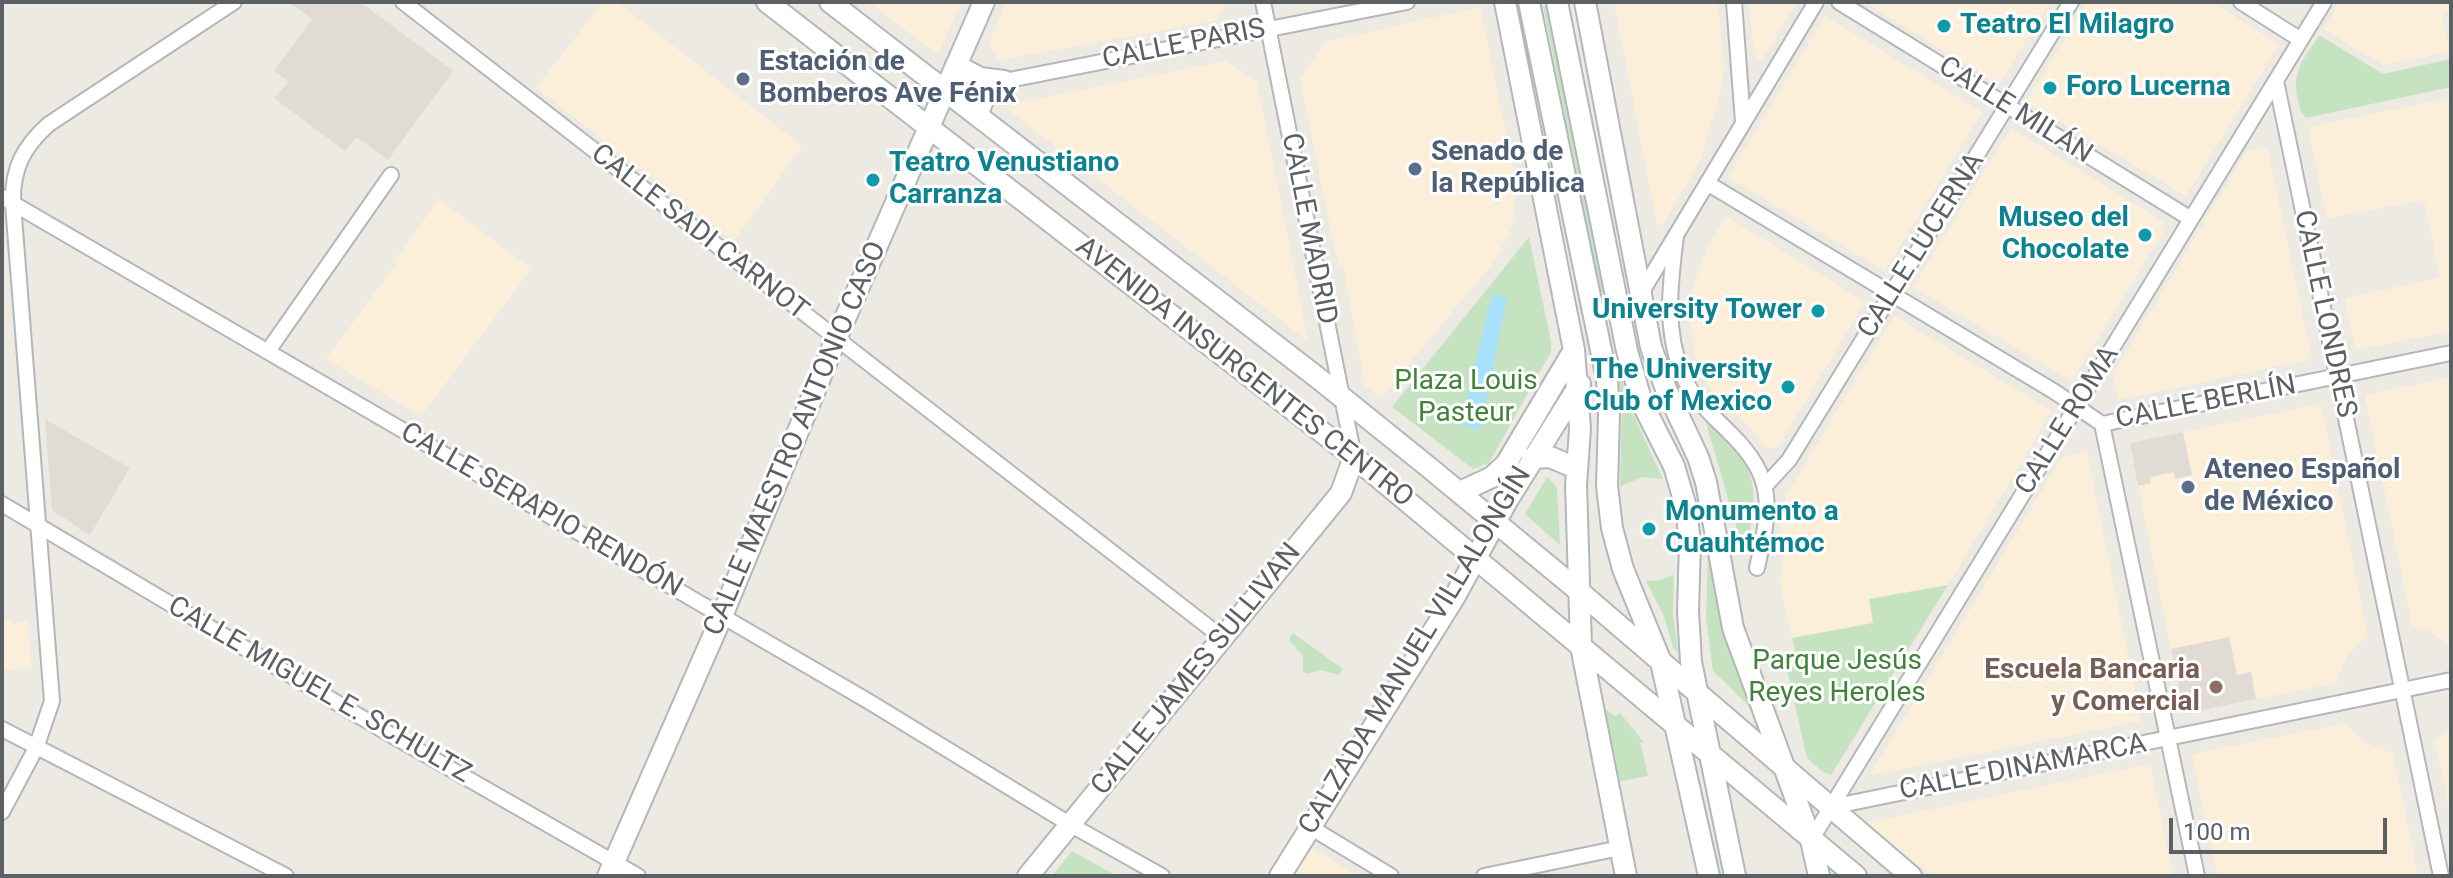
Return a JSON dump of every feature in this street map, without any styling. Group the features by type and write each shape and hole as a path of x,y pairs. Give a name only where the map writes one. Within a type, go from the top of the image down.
{"main road":[{"name":"AVENIDA INSURGENTES CENTRO","path":"767,2 1354,457 1856,876"},
{"name":"AVENIDA INSURGENTES CENTRO","path":"830,2 1496,521 1911,876"},
{"name":"CALLE MAESTRO ANTONIO CASO","path":"612,869 722,616 836,339 984,2"},
{"path":"1505,2 1574,350 1580,429 1576,468 1581,646 1626,876"},
{"path":"1529,2 1603,353 1609,416 1607,486 1612,528 1623,569 1661,662 1709,876"},
{"path":"1557,2 1621,325 1642,403 1674,466 1686,507 1690,543 1688,611 1691,662 1735,876"},
{"path":"1585,2 1639,295 1659,373 1690,436 1706,482 1722,578 1741,653 1811,840 1819,876"},
{"path":"956,65 980,78 1004,81"},
{"name":"CALZADA MANUEL VILLALONGÍN","path":"1280,876 1477,558 1532,458 1639,295"},
{"path":"1460,492 1492,477 1506,464 1574,350"},
{"name":"CALLE JAMES SULLIVAN","path":"1028,876 1341,493 1354,457"},
{"path":"1532,458 1550,457 1576,468"}],"street":[{"path":"2,812 36,748 52,701 8,201 17,168 32,139 80,101 234,2"},
{"name":"CALLE SADI CARNOT","path":"403,2 1224,639"},
{"name":"CALLE MADRID","path":"1263,2 1354,457"},
{"name":"CALLE PARIS","path":"1004,81 1407,2"},
{"path":"1734,2 1743,122"},
{"name":"CALZADA MANUEL VILLALONGÍN","path":"1639,295 1816,2"},
{"name":"CALLE MILÁN","path":"1839,2 2191,219"},
{"name":"CALLE LUCERNA","path":"1766,485 1789,460 2071,2"},
{"path":"2241,2 2301,40"},
{"name":"CALLE ROMA","path":"1811,840 2324,2"},
{"path":"980,117 987,98 1004,81"},
{"name":"CALLE LONDRES","path":"2276,81 2441,876"},
{"path":"268,351 391,175"},
{"path":"1707,183 2077,405 2102,424 2197,876"},
{"name":"CALLE SERAPIO RENDÓN","path":"8,201 868,701 1071,825 1162,876"},
{"path":"1676,236 1669,300 1676,355 1695,397 1745,449 1766,485 1766,518 1757,568"},
{"name":"CALLE BERLÍN","path":"2102,424 2451,353"},
{"name":"CALLE MIGUEL E. SCHULTZ","path":"2,504 612,869 638,876"},
{"name":"CALLE DINAMARCA","path":"1831,808 2451,680"},
{"path":"2,729 286,876"},
{"path":"1310,827 1391,876"},
{"path":"1484,876 1620,848"}],"shaded area":[{"path":"289,2 360,2 453,71 388,160 356,137 345,151 274,98 289,82 274,71 312,19"},
{"path":"603,2 617,2 802,146 734,241 536,88"},
{"path":"869,2 961,2 938,55"},
{"path":"1006,2 1227,2 1215,21 999,60 989,43"},
{"path":"1614,2 1718,2 1724,68 1722,86 1701,158 1663,225 1657,224"},
{"path":"1749,2 1797,2 1761,61 1754,57"},
{"path":"1864,2 2050,2 1999,84"},
{"path":"2088,2 2211,2 2279,44 2186,196 2026,101"},
{"path":"2340,2 2451,2 2451,12 2442,14 2449,52 2383,65 2323,29"},
{"name":"Senado de la República","path":"1480,7 1517,188 1512,226 1496,259 1381,398 1365,385 1343,265 1338,265 1300,78 1325,42"},
{"path":"1825,16 1982,112 1885,271 1728,177"},
{"path":"1225,61 1257,82 1308,341 1006,108 1007,105"},
{"path":"2451,98 2451,331 2356,350 2345,298 2440,278 2424,200 2327,218 2308,127"},
{"path":"2011,128 2162,221 2164,230 2072,381 1913,287"},
{"path":"2267,147 2312,359 2118,400 2113,374 2247,151"},
{"path":"439,199 531,269 421,416 326,359 397,263 395,261"},
{"path":"1726,216 1865,302 1777,448 1766,448 1752,429 1717,399 1705,381 1695,356 1689,315 1693,287 1706,250"},
{"path":"1894,316 2052,411 1948,585 1870,599 1874,623 1792,638 1780,582 1783,507 1788,493"},
{"path":"2451,377 2451,647 2431,632 2412,625 2365,395"},
{"path":"2321,404 2368,638 2347,656 2336,683 2184,714 2130,443"},
{"path":"45,419 130,468 90,535 52,510"},
{"path":"2183,432 2192,475 2175,479 2174,472 2150,477 2151,483 2138,486 2130,443"},
{"path":"2087,452 2141,721 1872,775 2062,457"},
{"path":"2,616 15,624 27,621 32,668 2,668"},
{"name":"Escuela Bancaria y Comercial","path":"2229,637 2237,675 2251,672 2256,699 2184,714 2171,649"},
{"path":"2347,723 2366,743 2393,754 2418,876 2217,876 2192,754"},
{"path":"2451,728 2451,817 2435,740"},
{"path":"2150,764 2173,876 1933,876 1865,823"},
{"path":"1311,848 1358,876 1295,876"}],"green space":[{"path":"1547,5 1605,292 1601,293 1543,6"},
{"path":"2319,35 2383,74 2451,59 2451,87 2306,118 2300,108 2296,81 2300,66"},
{"name":"Plaza Louis Pasteur","path":"1529,237 1551,352 1489,463 1473,469 1392,407"},
{"path":"1614,354 1632,412 1663,479 1642,477 1620,487 1622,403"},
{"path":"1706,423 1736,451 1751,480 1753,513 1744,553"},
{"path":"1547,477 1557,487 1560,545 1525,514"},
{"path":"1708,554 1723,620 1760,717 1713,671 1706,618"},
{"path":"1674,575 1673,613 1678,652 1674,650 1663,614 1646,581"},
{"name":"Parque Jesús Reyes Heroles","path":"1948,585 1831,775 1823,772 1807,758 1784,657 1796,655 1792,638 1873,623 1869,599"},
{"path":"1293,633 1343,669 1339,675 1321,670 1307,674 1303,671 1303,656 1289,640"},
{"path":"1601,706 1615,716 1620,713 1644,742 1639,743 1648,776 1616,782"},
{"path":"1072,851 1117,876 1052,876"}],"water":[{"path":"1492,295 1507,298 1480,430 1460,425"}],"place":[{"name":"Teatro El Milagro","path":"1944,26"},
{"name":"Estación de Bomberos Ave Fénix","path":"743,79"},
{"name":"Foro Lucerna","path":"2050,88"},
{"name":"Senado de la República","path":"1415,169"},
{"name":"Teatro Venustiano Carranza","path":"873,180"},
{"name":"Museo del Chocolate","path":"2145,235"},
{"name":"University Tower","path":"1818,311"},
{"name":"The University Club of Mexico","path":"1788,387"},
{"name":"Ateneo Español de México","path":"2188,487"},
{"name":"Monumento a Cuauhtémoc","path":"1649,529"},
{"name":"Escuela Bancaria y Comercial","path":"2216,687"}]}
